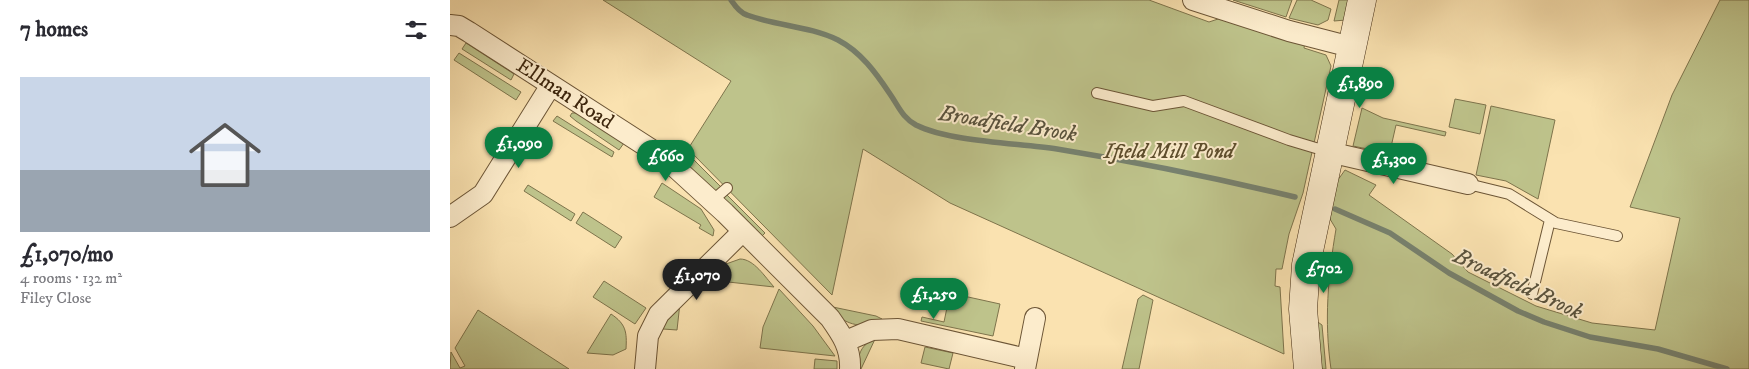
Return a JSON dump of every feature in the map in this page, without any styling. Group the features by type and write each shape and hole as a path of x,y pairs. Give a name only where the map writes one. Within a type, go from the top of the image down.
{"street":[{"path":"1193,0 1289,31 1351,47"},
{"path":"1308,369 1303,329 1303,288 1316,214 1362,0"},
{"name":"Ellman Road","path":"450,25 459,26 719,195 743,231 830,318 846,341 849,350 850,369"},
{"path":"450,217 483,194 550,85"},
{"path":"1329,152 1468,184"},
{"path":"645,369 648,336 659,314 743,231"},
{"path":"846,341 872,330 898,329 1026,364 1035,318"}],"lane":[{"path":"1097,93 1153,106 1184,101 1289,140 1329,152"},
{"path":"1468,184 1509,194 1550,220 1617,236"},
{"path":"1532,294 1550,220"}],"green space":[{"name":"Ifield Mill Pond","path":"603,0 1149,0 1209,22 1221,18 1305,42 1304,48 1326,55 1331,66 1303,193 1289,234 1282,269 1276,269 1275,286 1280,287 1284,354 950,203 863,149 832,295 688,149 731,81"},
{"path":"1233,0 1292,0 1286,17"},
{"path":"1297,0 1311,0 1331,9 1328,20 1318,25 1289,18"},
{"path":"1339,0 1351,0 1346,20 1334,21"},
{"path":"1720,0 1749,0 1749,369 1331,369 1327,316 1336,229 1330,219 1335,184 1345,170 1376,185 1369,195 1452,254 1468,272 1536,306 1592,323 1655,330 1680,218 1630,207 1672,95"},
{"path":"466,43 514,74 511,80 462,49"},
{"path":"459,53 521,92 516,100 454,60"},
{"path":"1455,99 1486,105 1480,134 1449,127"},
{"path":"1491,106 1555,120 1538,199 1506,181 1476,175"},
{"path":"1362,108 1383,118 1446,132 1445,136 1396,125 1391,147 1387,153 1353,146"},
{"path":"572,113 577,113 624,143 619,150 576,121 570,116"},
{"path":"557,116 614,152 612,157 553,121"},
{"path":"686,152 721,187 715,193 680,158"},
{"path":"662,183 701,209 714,230 713,236 699,228 701,225 654,197"},
{"path":"528,185 575,214 571,221 524,191"},
{"path":"725,193 765,233 760,238 720,198"},
{"path":"583,212 622,237 615,248 576,223"},
{"path":"740,259 755,265 774,287 710,280 726,264"},
{"path":"604,281 646,308 635,324 593,297"},
{"path":"779,289 813,326 835,356 760,348 763,327"},
{"path":"950,293 1000,304 993,336 921,321 922,317 944,322"},
{"path":"1143,295 1153,300 1139,369 1122,369 1138,299"},
{"path":"680,303 677,330 663,329 662,320"},
{"path":"828,306 876,316 882,319 866,325 852,324 840,317"},
{"path":"478,310 569,369 450,369 451,352 460,368 465,366 455,348"},
{"path":"611,314 623,325 626,349 613,355 587,353"},
{"path":"1315,320 1322,325 1326,369 1319,369"},
{"path":"876,337 861,369 858,369 861,350"},
{"path":"925,347 953,353 949,369 921,363"},
{"path":"815,359 837,361 837,369 814,369"}],"waterway":[{"name":"Broadfield Brook","path":"731,0 744,14 827,35 846,45 861,57 873,71 907,119 930,131 985,141 1057,149 1117,159 1295,197"},
{"name":"Broadfield Brook","path":"1335,209 1390,233 1449,273 1518,311 1544,322 1590,337 1658,349 1727,369"}]}
